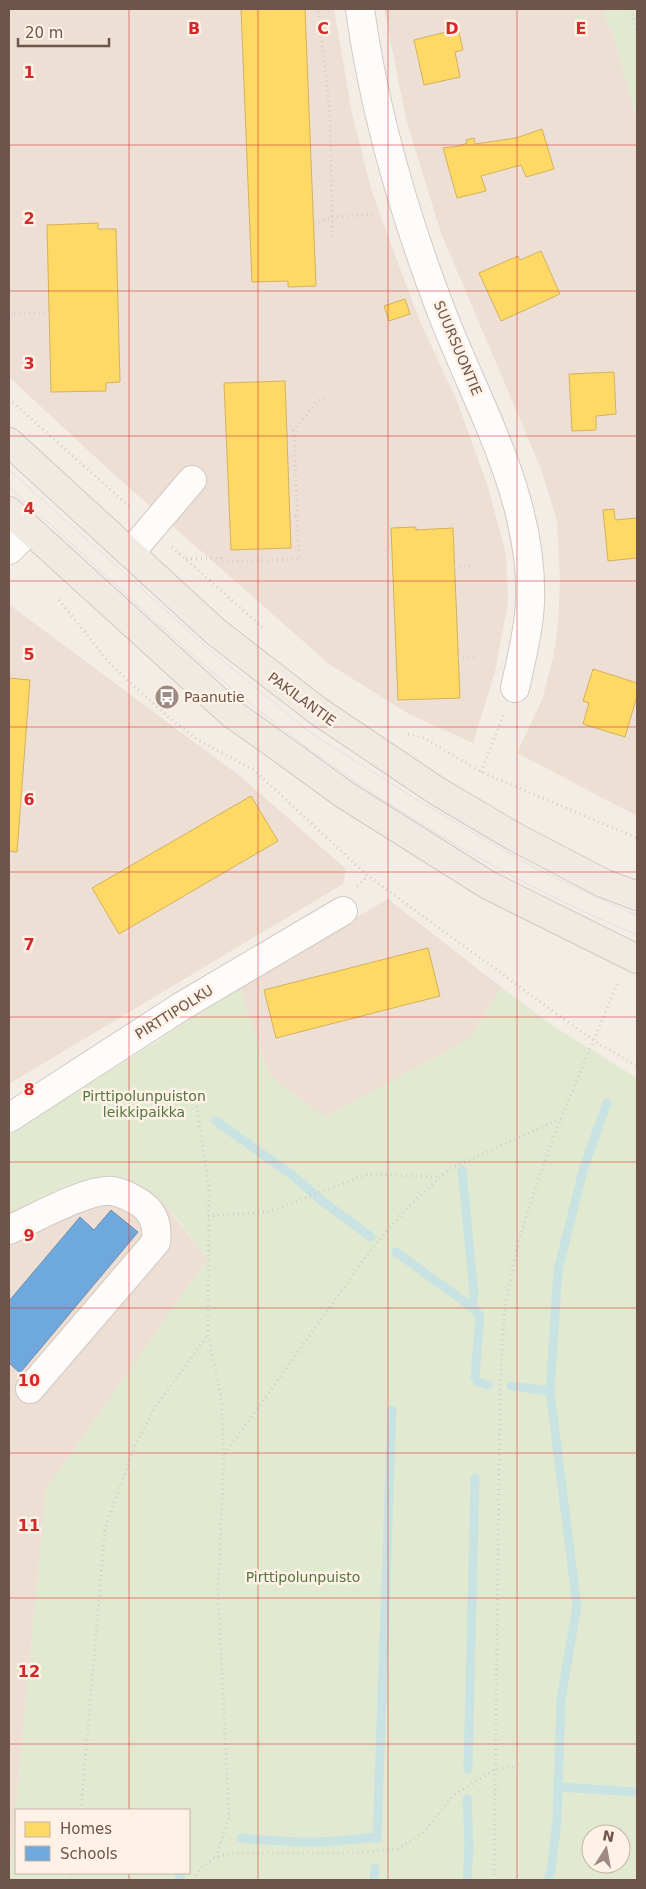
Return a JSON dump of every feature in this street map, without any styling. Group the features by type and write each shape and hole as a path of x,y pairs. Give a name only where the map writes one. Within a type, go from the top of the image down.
{"main road":[{"name":"PAKILANTIE","path":"9,442 216,632 267,673 375,751 515,837 604,883 637,896"},
{"path":"9,511 231,713 337,789 488,885 637,958"}],"street":[{"name":"SUURSUONTIE","path":"360,9 378,108 396,180 440,308 477,391 509,474 528,550 530,603 515,688"},
{"path":"130,553 192,480"},
{"path":"9,550 29,530"},
{"name":"PIRTTIPOLKU","path":"9,1118 182,1006 343,911"},
{"path":"9,1230 85,1195 112,1190 132,1198 148,1208 158,1228 156,1242 30,1389"}],"path":[{"path":"318,9 330,114 333,238"},
{"path":"631,9 637,31"},
{"path":"314,224 332,217 386,214 406,205"},
{"path":"9,313 49,313"},
{"path":"185,559 221,558 221,562 299,559 294,430 317,401 325,398"},
{"path":"9,399 267,632"},
{"path":"287,430 294,430"},
{"path":"290,517 297,516"},
{"path":"454,567 472,565"},
{"path":"54,593 112,666 173,721 198,740 254,770 368,876 594,1041 637,1066"},
{"path":"458,658 477,657"},
{"path":"481,772 515,688"},
{"path":"404,733 424,738 481,772 637,838"},
{"path":"494,1880 500,1394 504,1324 509,1282 522,1232 563,1118 619,981"},
{"path":"196,1101 209,1188 208,1334 221,1398 224,1454 218,1591 229,1817 216,1857"},
{"path":"224,1454 370,1250 408,1207 449,1168 563,1118"},
{"path":"208,1216 268,1212 368,1174 440,1177"},
{"path":"81,1809 104,1528 134,1448 155,1407 208,1334"},
{"path":"194,1880 202,1867 216,1857 234,1853 349,1853 398,1849 424,1831 453,1796 495,1770 516,1768"}],"shaded area":[{"path":"9,9 334,9 352,113 372,192 418,317 457,401 487,484 506,554 508,602 495,672 473,743 409,714 329,664 108,469 9,377"},
{"path":"384,9 602,9 614,37 637,120 637,816 517,753 542,700 553,658 558,627 560,580 557,521 541,469 441,233 406,119"},
{"path":"11,606 240,776 346,869 343,884 9,1084 9,608"},
{"path":"388,899 501,987 470,1038 325,1118 269,1075 239,985"},
{"path":"78,1093 207,1259 46,1489 9,1880 9,1134"}],"green space":[{"path":"602,9 637,9 637,120 614,37"},
{"name":"Pirttipolunpuisto","path":"239,985 269,1075 325,1117 470,1038 501,987 550,1024 637,1078 637,1880 9,1880 15,1817 15,1874 190,1874 190,1809 16,1809 46,1489 207,1259 166,1206 150,1192 134,1184 117,1181 79,1185 42,1197 9,1212 9,1134 156,1042"}],"building: Homes":[{"path":"241,9 305,9 316,286 288,287 288,281 252,282"},
{"path":"457,24 463,50 455,52 460,77 424,85 414,40 446,32 444,27"},
{"path":"542,129 554,169 526,177 521,165 481,176 486,191 457,198 443,148 460,146 467,143 466,140 474,138 475,144 516,138"},
{"path":"98,223 98,229 116,229 120,382 106,383 106,391 51,392 47,225"},
{"path":"541,251 560,294 501,321 479,273 518,256 520,260"},
{"path":"405,299 410,314 389,321 384,306"},
{"path":"614,372 616,414 596,416 596,430 572,431 569,374"},
{"path":"285,381 291,548 231,550 224,383"},
{"path":"614,509 615,520 637,518 637,558 608,561 603,510"},
{"path":"416,527 416,530 453,528 460,698 398,700 391,528"},
{"path":"593,669 637,683 637,696 625,737 583,724 589,703 583,701"},
{"path":"9,678 30,680 17,852 9,851"},
{"path":"251,796 278,841 119,934 92,888"},
{"path":"428,948 440,996 276,1038 264,990"}],"building: Schools":[{"path":"111,1210 138,1232 20,1373 9,1363 9,1301 80,1217 94,1230"}],"waterway":[{"path":"548,1880 557,1821 561,1700 577,1606 550,1391 558,1270 584,1167 607,1103"},
{"path":"216,1121 292,1175 322,1201 371,1237"},
{"path":"462,1170 474,1294 472,1307"},
{"path":"396,1252 472,1307 480,1316 475,1377 478,1382 488,1385"},
{"path":"511,1386 550,1391"},
{"path":"377,1839 392,1410"},
{"path":"468,1769 475,1478"},
{"path":"558,1787 637,1792"},
{"path":"467,1799 469,1846 467,1880"},
{"path":"241,1838 307,1842 376,1837"},
{"path":"374,1880 375,1868"},
{"path":"179,1880 181,1874"}],"tram line":[{"path":"9,470 211,651 311,733 419,801 533,867 637,916"},
{"path":"9,487 202,663 302,744 355,781 464,849 578,909 637,935"}],"place":[{"name":"Paanutie","path":"167,697"}],"park label":[{"name":"Pirttipolunpuiston leikkipaikka","path":"144,1104"}]}
